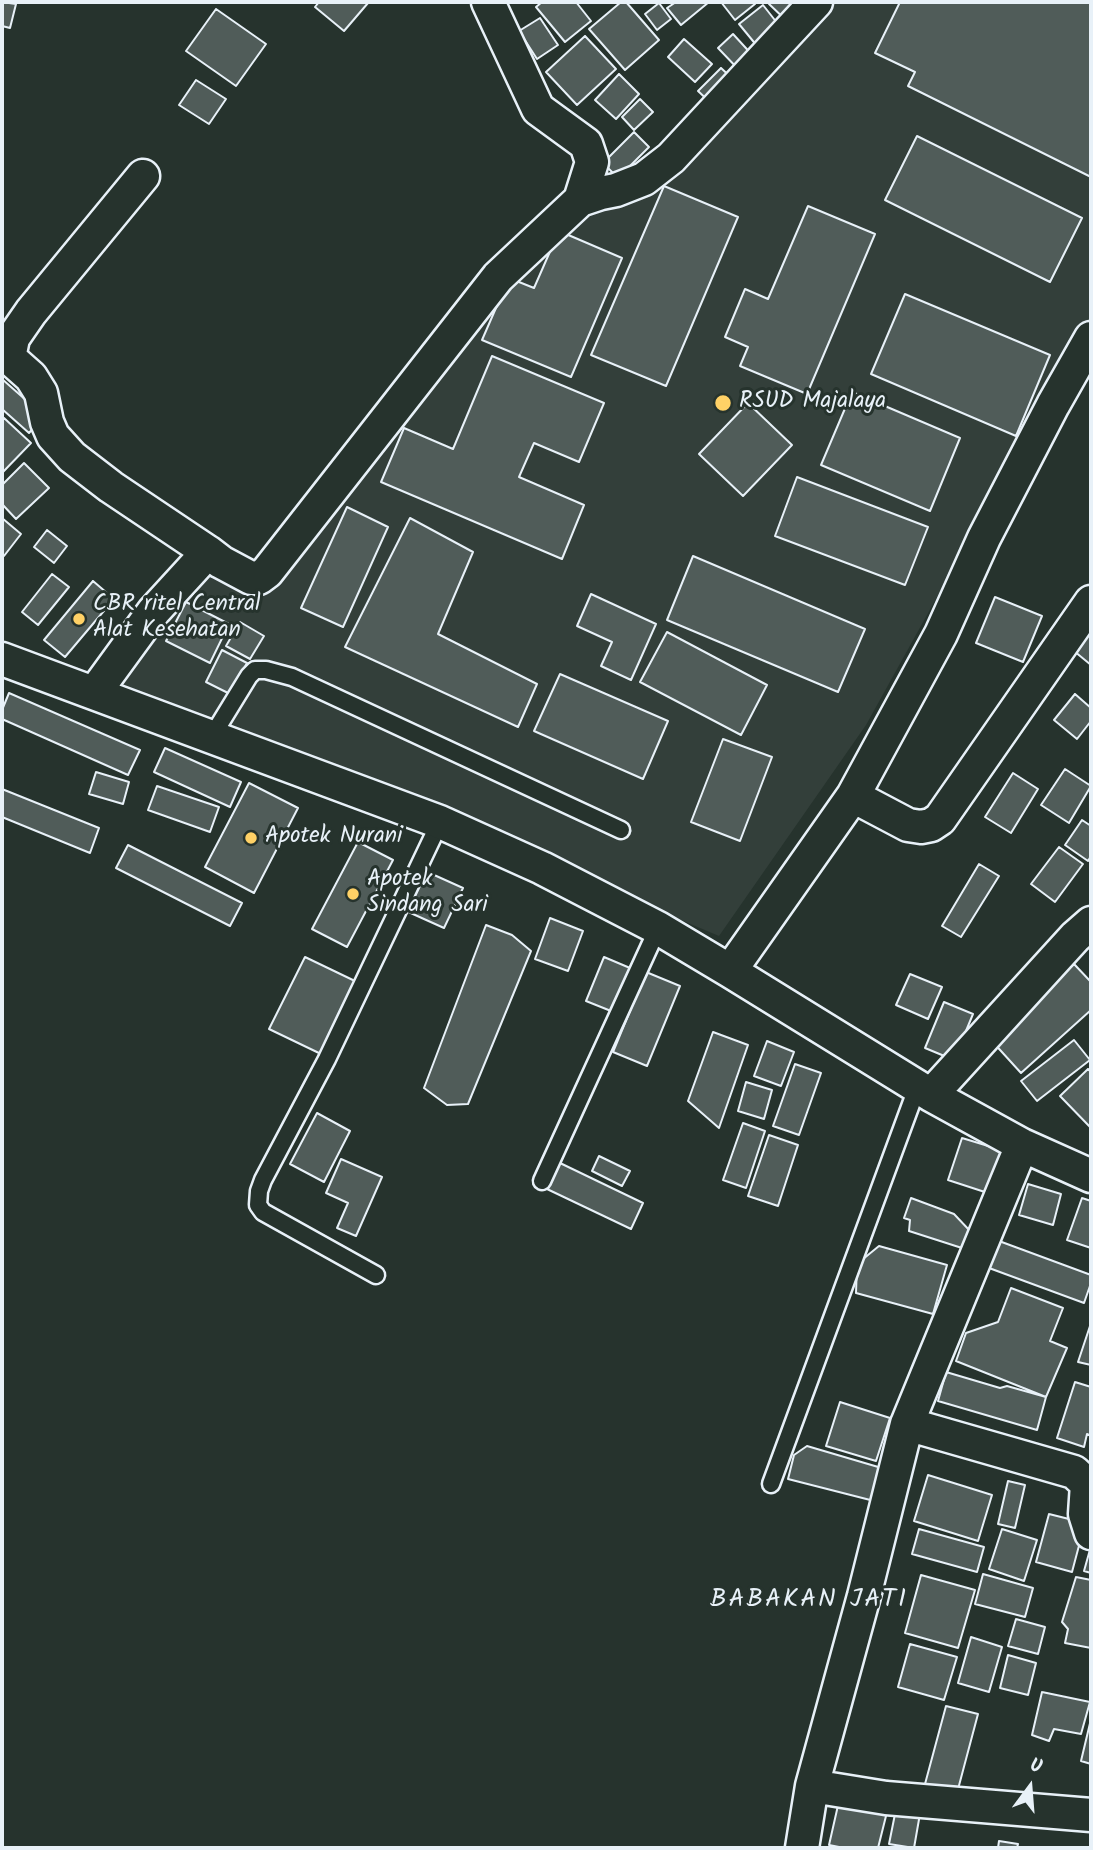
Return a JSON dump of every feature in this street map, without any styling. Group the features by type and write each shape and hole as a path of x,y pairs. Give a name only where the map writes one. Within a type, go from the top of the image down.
{"street":[{"path":"488,2 538,109 586,144 592,162 580,200"},
{"path":"143,176 31,312 13,338 10,352 13,361 31,377 41,393 53,436 72,457 221,562 251,578 260,578 498,277 580,200 644,179 671,158 816,2"},
{"path":"730,971 853,796 941,634 984,538 1091,338"},
{"path":"95,692 154,611 208,552"},
{"path":"853,796 908,825 931,825 940,818 1091,602"},
{"path":"2,659 440,822 542,867 657,928 924,1091 1022,1145 1091,1176"},
{"path":"924,1091 1091,923"},
{"path":"802,1848 812,1786 864,1597 907,1424 1022,1145"},
{"path":"907,1424 1074,1472 1087,1484 1085,1514 1091,1533"},
{"path":"812,1786 886,1798 1091,1815"}],"lane":[{"path":"211,738 249,676 255,670 266,670 292,677 621,830"},
{"path":"376,1275 263,1212 258,1205 259,1191 327,1059 440,822"},
{"path":"542,1181 657,928"},
{"path":"771,1484 924,1091"}],"shaded area":[{"name":"RSUD Majalaya","path":"831,2 1091,2 1091,319 866,725 719,936 115,681 204,571 248,593 577,207 612,205"}],"building":[{"path":"2,2 16,4 10,28 2,26"},
{"path":"319,2 368,3 344,31 315,7"},
{"path":"542,2 576,2 591,21 565,42 536,7"},
{"path":"621,2 626,2 659,40 625,70 589,29"},
{"path":"676,2 709,2 681,25 667,8"},
{"path":"721,2 753,2 755,4 735,20"},
{"path":"810,2 789,23 769,4"},
{"path":"900,2 1091,2 1091,177 908,86 915,72 875,53"},
{"path":"659,3 671,19 657,30 645,14"},
{"path":"763,5 785,33 762,52 739,24"},
{"path":"216,9 266,44 236,86 186,51"},
{"path":"540,18 558,45 537,59 519,31"},
{"path":"733,34 755,58 741,72 718,48"},
{"path":"585,36 616,69 577,105 546,72"},
{"path":"684,39 712,64 695,82 668,57"},
{"path":"721,68 736,82 713,105 698,91"},
{"path":"619,74 639,94 616,119 595,100"},
{"path":"196,80 226,99 209,124 179,105"},
{"path":"640,99 653,112 634,130 622,117"},
{"path":"634,132 649,147 618,178 603,163"},
{"path":"917,136 1082,218 1050,282 885,200"},
{"path":"664,186 738,217 666,386 591,355"},
{"path":"808,206 875,234 807,394 740,366 748,347 725,337 745,289 768,299"},
{"path":"559,231 622,258 571,377 482,340 509,278 534,288"},
{"path":"905,294 1050,355 1016,436 871,374"},
{"path":"492,356 604,403 579,462 534,443 519,477 584,505 562,559 381,482 404,428 453,449"},
{"path":"2,379 44,416 29,433 2,409"},
{"path":"852,392 960,438 930,511 821,465"},
{"path":"748,403 792,445 743,496 699,454"},
{"path":"4,418 31,443 2,473 2,421"},
{"path":"24,463 49,488 16,519 2,504 2,485"},
{"path":"797,477 928,527 905,585 775,536"},
{"path":"347,507 388,527 343,627 301,608"},
{"path":"2,518 21,534 4,556 2,554"},
{"path":"410,518 473,552 438,634 537,684 518,727 345,647"},
{"path":"47,530 67,546 54,563 34,547"},
{"path":"693,556 865,629 838,692 667,620"},
{"path":"52,574 69,587 38,625 22,612"},
{"name":"CBR ritel Central Alat Kesehatan","path":"93,581 114,599 65,657 44,640"},
{"path":"591,594 656,624 631,680 601,666 612,642 577,626"},
{"path":"995,597 1042,616 1023,662 976,643"},
{"path":"186,602 229,624 210,663 166,641"},
{"path":"240,622 264,636 250,659 226,646"},
{"path":"1091,630 1091,665 1074,651"},
{"path":"667,632 767,685 741,735 640,682"},
{"path":"222,650 247,663 230,694 206,682"},
{"path":"560,674 668,721 643,779 534,731"},
{"path":"9,693 140,750 128,775 2,719 2,710"},
{"path":"1075,694 1091,708 1091,721 1077,739 1054,720"},
{"path":"723,739 772,757 740,841 691,822"},
{"path":"165,748 241,782 230,807 154,772"},
{"path":"1065,769 1091,786 1069,823 1041,805"},
{"path":"96,772 129,782 123,804 89,794"},
{"path":"1013,773 1038,789 1011,833 985,817"},
{"name":"Apotek Nurani","path":"249,783 298,808 254,893 205,867"},
{"path":"157,786 219,807 210,832 148,810"},
{"path":"2,789 99,828 90,853 2,817"},
{"path":"1082,820 1091,826 1091,856 1088,861 1065,845"},
{"name":"Apotek Sindang Sari","path":"358,842 393,860 347,947 312,929"},
{"path":"128,845 242,903 230,926 116,868"},
{"path":"1059,847 1083,864 1055,902 1031,884"},
{"path":"979,864 999,876 961,937 942,926"},
{"path":"423,870 463,888 444,928 404,910"},
{"path":"550,918 583,931 568,971 535,959"},
{"path":"486,925 512,935 531,951 468,1104 447,1105 424,1088"},
{"path":"305,957 357,982 321,1054 269,1029"},
{"path":"604,957 630,968 611,1011 586,1001"},
{"path":"1074,964 1091,982 1091,1010 1021,1073 991,1040"},
{"path":"646,972 680,986 647,1066 613,1052"},
{"path":"910,974 942,987 928,1019 896,1005"},
{"path":"944,1002 973,1014 954,1060 925,1048"},
{"path":"713,1032 748,1045 719,1128 688,1101"},
{"path":"1074,1040 1090,1060 1037,1101 1021,1081"},
{"path":"767,1041 794,1052 781,1086 754,1076"},
{"path":"795,1064 821,1073 799,1135 773,1126"},
{"path":"1088,1069 1091,1072 1091,1128 1060,1096"},
{"path":"746,1082 772,1090 764,1119 738,1111"},
{"path":"317,1113 350,1131 324,1182 290,1164"},
{"path":"743,1123 765,1131 746,1188 723,1180"},
{"path":"769,1135 798,1145 778,1206 748,1196"},
{"path":"962,1138 1008,1152 994,1195 948,1180"},
{"path":"599,1156 630,1171 622,1186 592,1171"},
{"path":"341,1159 382,1177 356,1236 337,1228 348,1203 326,1193"},
{"path":"560,1163 643,1203 631,1229 547,1189"},
{"path":"1028,1184 1061,1194 1053,1225 1019,1215"},
{"path":"911,1198 954,1214 971,1232 965,1249 909,1231 910,1220 904,1218"},
{"path":"1082,1198 1091,1201 1091,1248 1067,1240"},
{"path":"999,1241 1091,1275 1084,1303 989,1268"},
{"path":"879,1246 947,1265 933,1314 856,1293 857,1264"},
{"path":"1011,1288 1063,1308 1050,1341 1067,1348 1046,1397 956,1361 966,1333 998,1322"},
{"path":"1091,1323 1091,1365 1078,1362"},
{"path":"946,1372 1000,1388 1007,1386 1046,1397 1037,1430 938,1401"},
{"path":"1075,1382 1091,1387 1091,1436 1087,1434 1084,1447 1057,1438"},
{"path":"840,1402 890,1418 876,1461 826,1446"},
{"path":"807,1446 885,1469 882,1503 788,1479 794,1455"},
{"path":"928,1475 992,1495 978,1541 914,1521"},
{"path":"1008,1481 1025,1485 1015,1528 998,1524"},
{"path":"1049,1514 1085,1523 1072,1572 1036,1562"},
{"path":"919,1529 984,1547 977,1572 912,1554"},
{"path":"1002,1529 1037,1540 1024,1581 989,1569"},
{"path":"1091,1546 1091,1573 1084,1571"},
{"path":"983,1574 1033,1588 1025,1617 975,1604"},
{"path":"921,1575 975,1590 958,1648 905,1633"},
{"path":"1076,1577 1091,1580 1091,1648 1065,1643 1068,1629 1062,1622"},
{"path":"1016,1619 1045,1627 1038,1654 1008,1646"},
{"path":"971,1637 1002,1647 989,1692 958,1683"},
{"path":"910,1644 957,1657 944,1700 898,1687"},
{"path":"1008,1655 1036,1663 1028,1695 1000,1688"},
{"path":"1042,1692 1090,1702 1081,1734 1054,1729 1049,1741 1032,1735"},
{"path":"946,1706 978,1714 957,1793 925,1784"},
{"path":"1091,1719 1091,1764 1081,1761"},
{"path":"839,1801 887,1812 878,1848 829,1845"},
{"path":"897,1804 921,1808 914,1848 889,1844"},
{"path":"999,1841 1018,1844 1017,1848 998,1848"}],"place":[{"name":"RSUD Majalaya","path":"723,403"},
{"name":"CBR ritel Central Alat Kesehatan","path":"79,619"},
{"name":"Apotek Nurani","path":"251,838"},
{"name":"Apotek Sindang Sari","path":"353,894"}],"district":[{"name":"BABAKAN JATI","path":"809,1602"}]}
